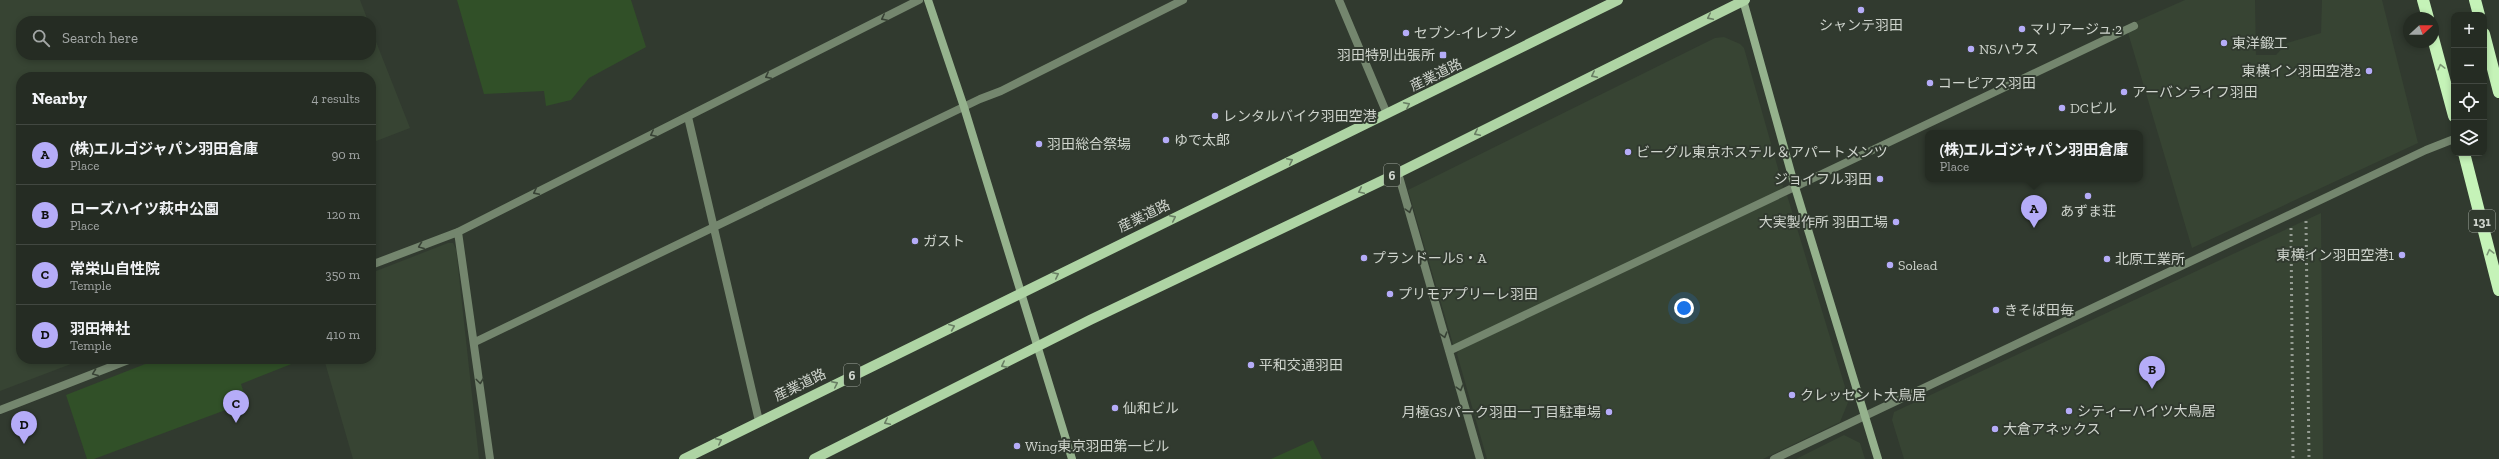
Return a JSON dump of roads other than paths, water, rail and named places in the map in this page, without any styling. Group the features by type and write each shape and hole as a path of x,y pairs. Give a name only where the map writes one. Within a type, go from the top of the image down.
{"highway":[{"path":"2423,0 2426,12"},
{"path":"2475,0 2478,12"},
{"path":"2487,46 2499,92"},
{"path":"2436,48 2451,105"},
{"name":"131","path":"2465,156 2499,290"}],"main road":[{"name":"産業道路","path":"684,459 1618,0"},
{"name":"6","path":"814,459 1038,347 1398,173 1744,0"}],"street":[{"path":"376,264 458,232 919,0"},
{"path":"928,0 964,107 1072,459"},
{"path":"475,342 964,107 1001,91 1183,0"},
{"path":"1339,0 1387,114"},
{"path":"1744,0 1795,187 1878,459"},
{"path":"1449,351 2134,26"},
{"path":"688,117 760,421"},
{"path":"1774,459 2426,150 2451,140"},
{"path":"1398,173 1480,459"},
{"path":"458,232 475,342 490,459"},
{"path":"0,410 118,364"}],"railway":[{"path":"2306,221 2309,459"},
{"path":"2291,228 2293,459"}],"place":[{"name":"シャンテ羽田","path":"1861,10"},
{"name":"マリアージュ·2","path":"2022,29"},
{"name":"セブン-イレブン","path":"1406,33"},
{"name":"東洋鍛工","path":"2224,43"},
{"name":"NSハウス","path":"1971,49"},
{"name":"羽田特別出張所","path":"1443,55"},
{"name":"東横イン羽田空港2","path":"2369,71"},
{"name":"コーピアス羽田","path":"1930,83"},
{"name":"アーバンライフ羽田","path":"2124,92"},
{"name":"DCビル","path":"2062,108"},
{"name":"レンタルバイク羽田空港","path":"1215,116"},
{"name":"ゆで太郎","path":"1166,140"},
{"name":"羽田総合祭場","path":"1039,144"},
{"name":"ビーグル東京ホステル＆アパートメンツ","path":"1628,152"},
{"name":"ジョイフル羽田","path":"1880,179"},
{"name":"あずま荘","path":"2088,196"},
{"name":"大実製作所 羽田工場","path":"1896,222"},
{"name":"(株)エルゴジャパン羽田倉庫","path":"2034,228"},
{"name":"ガスト","path":"915,241"},
{"name":"東横イン羽田空港1","path":"2402,255"},
{"name":"プランドールS・A","path":"1364,258"},
{"name":"北原工業所","path":"2107,259"},
{"name":"Solead","path":"1890,265"},
{"name":"プリモアプリーレ羽田","path":"1390,294"},
{"name":"きそば田毎","path":"1996,310"},
{"name":"平和交通羽田","path":"1251,365"},
{"name":"ローズハイツ萩中公園","path":"2152,389"},
{"name":"クレッセント大鳥居","path":"1792,395"},
{"name":"仙和ビル","path":"1115,408"},
{"name":"シティーハイツ大鳥居","path":"2069,411"},
{"name":"月極GSパーク羽田一丁目駐車場","path":"1609,412"},
{"name":"常栄山自性院","path":"236,423"},
{"name":"大倉アネックス","path":"1995,429"},
{"name":"羽田神社","path":"24,444"},
{"name":"Wing東京羽田第一ビル","path":"1017,446"}]}
